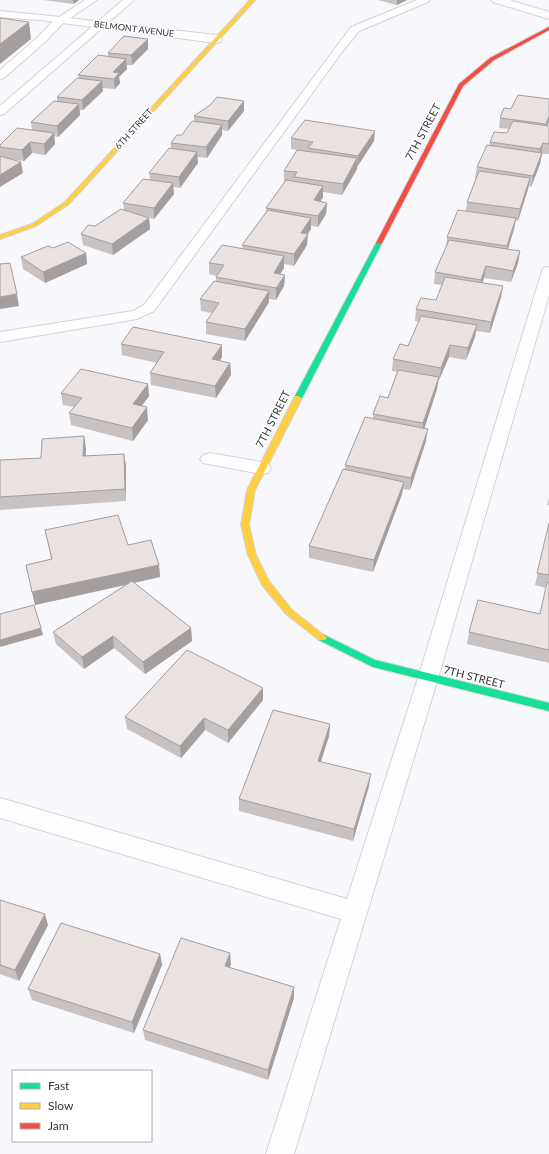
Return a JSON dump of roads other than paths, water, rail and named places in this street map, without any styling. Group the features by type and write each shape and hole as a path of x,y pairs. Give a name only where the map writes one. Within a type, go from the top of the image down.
{"street":[{"name":"6TH STREET","path":"0,238 34,226 67,203 253,0"},
{"path":"497,0 549,16"},
{"name":"BELMONT AVENUE","path":"56,20 216,40"},
{"name":"7TH STREET","path":"549,28 498,54 476,70 462,85 261,468 251,490 245,525 252,555 265,583 290,612 322,638 373,663 428,678 549,707"},
{"path":"210,459 261,468"}],"lane":[{"path":"0,76 42,39 56,20 92,0"},
{"path":"0,112 129,0"},
{"path":"0,337 137,315 149,308 338,50 355,29 425,0"},
{"path":"0,13 10,4"},
{"path":"0,13 56,20"},
{"path":"280,1154 428,678 549,271"},
{"path":"0,808 355,912"}]}
